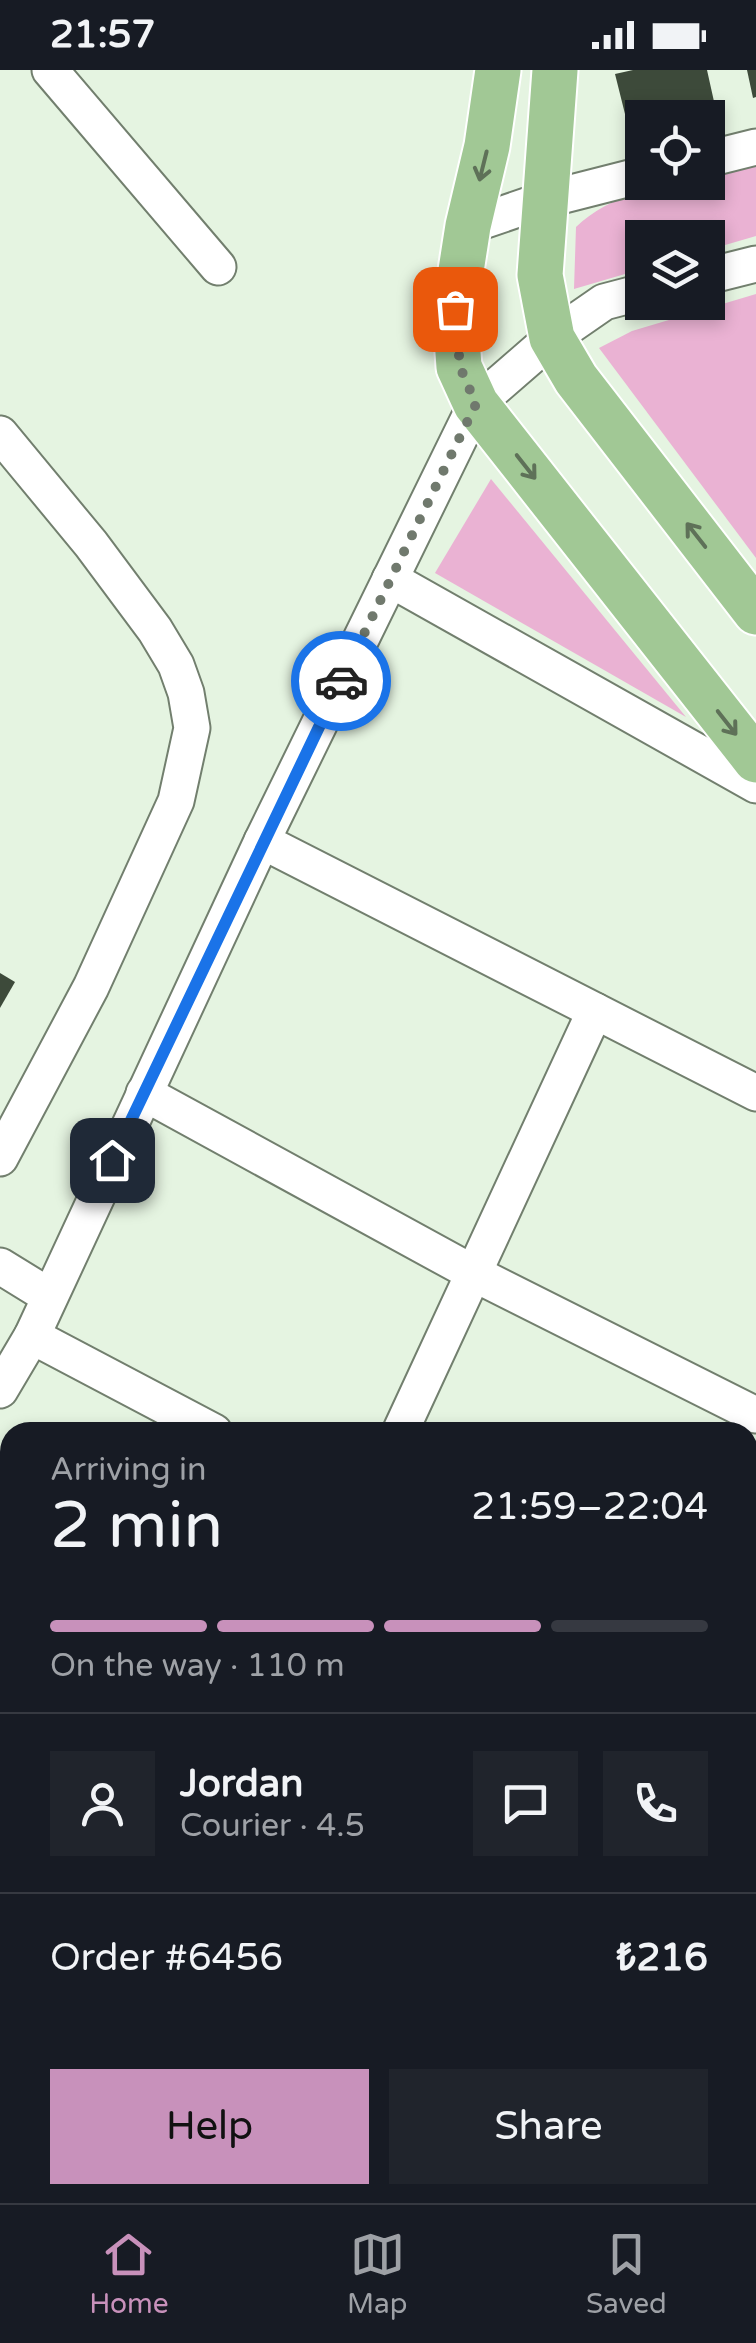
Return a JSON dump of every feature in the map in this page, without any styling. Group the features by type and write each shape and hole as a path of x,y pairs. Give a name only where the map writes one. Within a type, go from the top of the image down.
{"main road":[{"path":"498,70 488,146 468,226 455,309 460,367 476,404 756,760"},
{"path":"555,70 540,274 552,338 576,378 751,599"}],"street":[{"path":"50,70 218,266"},
{"path":"725,155 756,147"},
{"path":"468,226 544,200 625,179"},
{"path":"725,272 756,264"},
{"path":"0,1390 32,1336 262,841 476,404 552,338 604,302 625,296"},
{"path":"0,434 91,544 155,630 176,664 192,728 176,801 91,987 0,1158"},
{"path":"390,579 756,784"},
{"path":"262,841 756,1093"},
{"path":"405,1422 595,1012"},
{"path":"144,1093 474,1274 756,1415"},
{"path":"0,1266 49,1296"},
{"path":"32,1336 195,1422"}],"shaded area":[{"path":"756,165 756,236 725,245 725,220 625,220 625,274 574,289 576,227 589,216 625,197 725,200 725,173"},
{"path":"756,294 756,558 599,348 632,331 669,320 725,320 725,303"},
{"path":"491,479 686,717 435,573"}],"building":[{"path":"633,70 707,70 714,100 625,100 625,114 615,74"},
{"path":"747,70 756,70 753,98"},
{"path":"0,973 15,982 0,1008"}],"way so far":[{"path":"341,681 476,404 460,367 455,309"}],"route":[{"path":"112,1160 341,681"}]}
